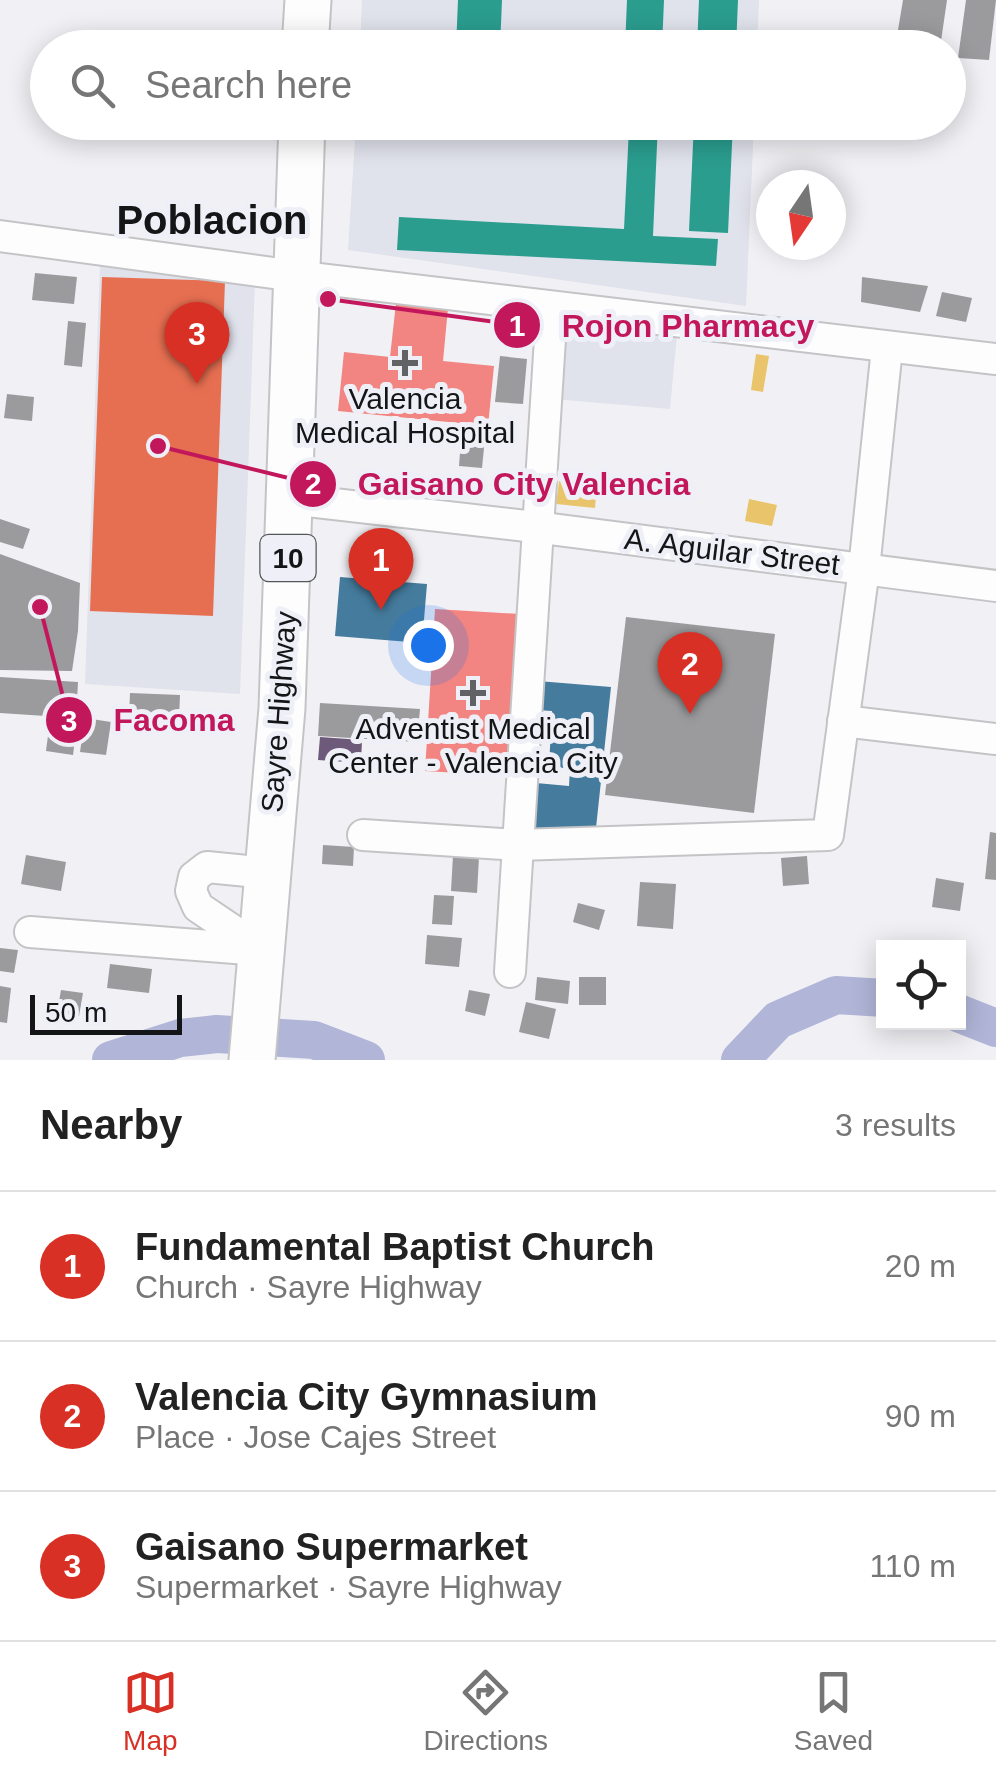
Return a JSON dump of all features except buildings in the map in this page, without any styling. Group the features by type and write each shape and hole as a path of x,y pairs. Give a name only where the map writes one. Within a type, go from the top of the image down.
{"highway":[{"path":"307,30 308,0"},
{"name":"Sayre Highway","path":"252,1060 282,708 301,140"}],"street":[{"path":"0,236 295,276 996,358"},
{"path":"510,972 552,307"},
{"path":"363,835 518,845 828,834 864,570 887,348"},
{"name":"A. Aguilar Street","path":"290,500 996,586"},
{"path":"843,721 996,739"},
{"path":"259,971 198,907 191,892 194,877 206,866 268,874"},
{"path":"30,932 259,971"}],"shaded area":[{"path":"362,0 759,0 758,30 361,30"},
{"path":"355,140 753,140 746,306 348,250"},
{"path":"100,263 255,281 240,694 85,684"},
{"path":"559,315 677,334 670,409 553,399"}],"waterway":[{"path":"740,1060 778,1020 836,995 876,998"},
{"path":"966,1016 996,1028"},
{"path":"111,1060 180,1038 217,1034 314,1040 366,1060"}],"place":[{"name":"Rojon Pharmacy","path":"328,299"},
{"name":"Valencia Medical Hospital","path":"405,363"},
{"name":"Gaisano Supermarket","path":"197,384"},
{"name":"Gaisano City Valencia","path":"158,446"},
{"name":"Facoma","path":"40,607"},
{"name":"Fundamental Baptist Church","path":"381,610"},
{"name":"Adventist Medical Center - Valencia City","path":"473,693"},
{"name":"Valencia City Gymnasium","path":"690,714"}],"district":[{"name":"Poblacion","path":"212,220"}]}
